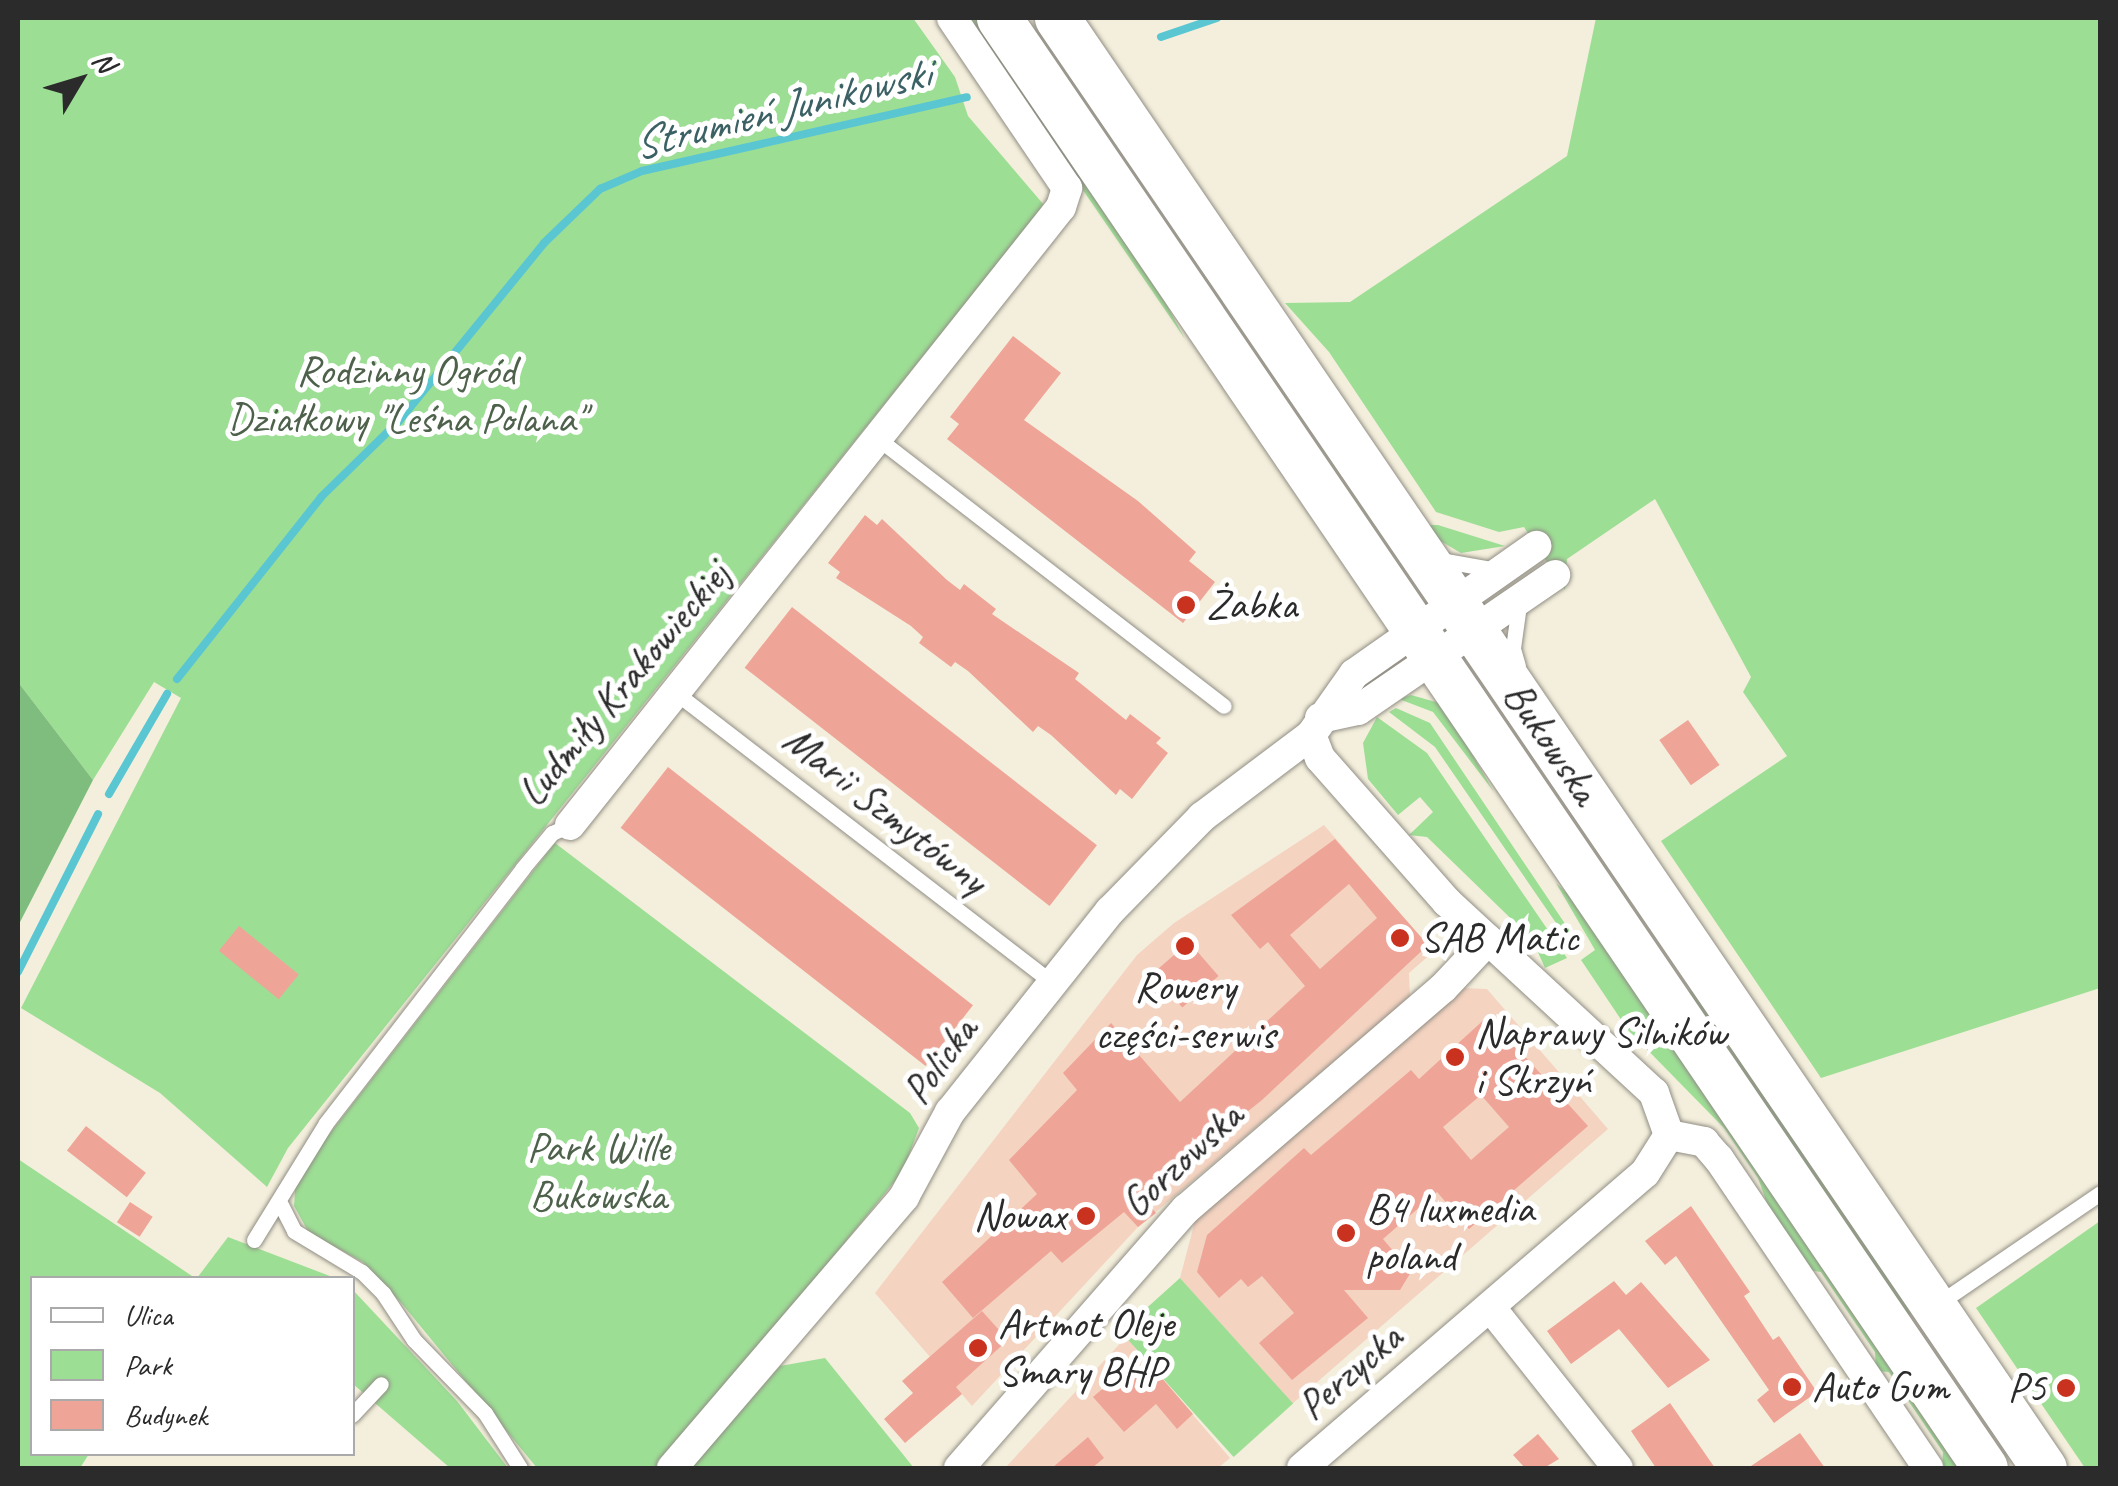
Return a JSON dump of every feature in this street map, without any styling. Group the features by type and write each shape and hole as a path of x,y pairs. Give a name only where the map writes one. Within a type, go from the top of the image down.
{"main road":[{"name":"Bukowska","path":"999,18 1985,1468"},
{"name":"Bukowska","path":"1057,18 2044,1468"}],"street":[{"name":"Ludmiły Krakowieckiej","path":"570,825 881,441 1051,222 1068,188 952,18"},
{"path":"1465,616 1500,570 1536,546"},
{"path":"1465,616 1520,598 1555,576"},
{"name":"Policka","path":"672,1468 904,1198 950,1112 1052,983 1190,828 1316,727 1341,685 1425,644 1465,616"},
{"path":"1316,727 1320,758 1407,860 1654,1093 1668,1118 1669,1135 1704,1142 1758,1215 1928,1468"},
{"name":"Gorzowska","path":"959,1468 1186,1209 1443,988 1488,940"},
{"name":"Perzycka","path":"1302,1468 1645,1173 1669,1135"},
{"path":"1490,1308 1618,1468"}],"lane":[{"path":"881,441 1224,706"},
{"path":"1418,548 1444,562 1500,570"},
{"path":"1520,598 1513,648 1530,713"},
{"name":"Marii Szmytówny","path":"676,693 1052,983"},
{"name":"Ludmiły Krakowieckiej","path":"254,1240 282,1205 326,1123 522,869 552,833 570,825"},
{"path":"1912,1360 1935,1309 2100,1193"},
{"path":"282,1205 294,1231 362,1272 383,1293 414,1340 486,1414 520,1468"},
{"path":"355,1412 380,1384"}],"shaded area":[{"path":"1324,825 1433,952 1409,973 1410,997 1138,1227 972,1406 875,1293 1137,955 1174,923"},
{"path":"1464,988 1487,989 1608,1129 1292,1404 1180,1278 1195,1221"},
{"path":"1126,1337 1230,1458 1218,1468 1005,1468"}],"green space":[{"name":"Rodzinny Ogród Działkowy \"Leśna Polana\"","path":"18,18 913,18 955,77 968,116 1044,205 288,1148 267,1187 160,1093 21,1008 181,698 154,682 93,780 18,682"},
{"path":"965,18 978,18 1150,274 1185,339"},
{"path":"1596,18 2100,18 2100,988 1821,1078 1661,841 1787,756 1743,692 1751,677 1655,499 1567,559 1565,590 1524,527 1499,532 1436,512 1329,352 1285,303 1350,302 1567,156"},
{"path":"1429,525 1505,546 1461,553 1432,536"},
{"path":"18,682 93,780 18,926"},
{"path":"1411,695 1443,704 1494,792 1433,712 1399,699"},
{"path":"1396,708 1430,723 1580,946 1576,952 1435,747 1389,712"},
{"path":"1377,717 1427,753 1567,958 1545,968 1532,939 1427,837 1409,835 1433,812 1420,797 1398,815 1368,779 1363,743"},
{"name":"Park Wille Bukowska","path":"555,843 910,1113 919,1128 903,1171 662,1468 537,1468 403,1305 363,1262 309,1233 294,1206 296,1177"},
{"path":"1556,883 1574,900 1961,1468 1942,1468 1943,1452 1889,1372 1876,1371 1875,1352 1821,1272 1808,1270 1772,1217 1758,1178 1724,1128 1628,1030 1581,960 1595,950"},
{"path":"1692,990 1913,1307 1907,1322 1684,994"},
{"path":"18,1159 192,1276 30,1276 30,1456 88,1456 80,1468 18,1468"},
{"name":"P5","path":"2100,1221 2100,1468 2085,1468 1976,1308"},
{"path":"228,1237 330,1276 199,1276"},
{"path":"1180,1278 1293,1404 1234,1457 1121,1332"},
{"path":"355,1292 457,1401 508,1468 450,1468 355,1386"},
{"path":"825,1358 914,1468 691,1468 780,1366"}],"building":[{"path":"1013,336 1061,373 1024,420 1138,501 1196,552 1189,561 1215,582 1183,623 947,439 959,424 950,417"},
{"path":"865,515 877,525 882,519 947,580 960,590 964,584 996,609 992,614 1079,673 1075,679 1126,720 1130,714 1161,738 1156,743 1168,753 1132,799 1120,789 1116,795 1038,726 1033,732 968,671 955,662 951,667 919,643 923,637 911,626 836,578 840,572 828,563"},
{"path":"792,607 1097,845 1050,906 745,668"},
{"path":"1688,720 1720,765 1691,785 1659,740"},
{"path":"668,767 973,1005 926,1066 621,828"},
{"path":"1335,839 1428,945 1262,1100 1237,1120 1233,1115 1153,1184 1143,1198 1156,1213 1138,1227 1124,1212 1062,1263 1051,1251 973,1318 942,1282 1037,1194 1009,1160 1077,1090 1063,1073 1111,1023 1180,1102 1305,986 1268,942 1260,949 1231,915","holes":["1349,884 1377,918 1320,969 1290,935"]},
{"path":"239,926 299,974 279,999 219,951"},
{"path":"1189,942 1219,976 1182,1007 1153,973"},
{"path":"1488,1016 1588,1126 1469,1229 1437,1192 1383,1239 1411,1272 1400,1290 1344,1290 1368,1318 1292,1380 1259,1343 1294,1313 1262,1276 1248,1287 1241,1279 1219,1298 1197,1272 1207,1235 1304,1148 1311,1155 1411,1070 1419,1079","holes":["1481,1095 1509,1127 1471,1160 1443,1127"]},
{"path":"86,1126 146,1173 127,1197 67,1150"},
{"path":"130,1202 153,1217 140,1237 117,1222"},
{"path":"1691,1206 1750,1292 1744,1296 1773,1340 1779,1336 1817,1392 1774,1423 1757,1400 1769,1390 1676,1256 1665,1265 1645,1241"},
{"path":"1614,1281 1626,1295 1641,1282 1710,1360 1668,1388 1619,1329 1571,1364 1547,1331"},
{"path":"982,1311 1008,1340 956,1387 962,1394 905,1443 884,1419 913,1393 902,1381"},
{"path":"1148,1362 1193,1414 1177,1429 1156,1404 1124,1432 1093,1397 1130,1365 1136,1372"},
{"path":"1670,1403 1715,1468 1656,1468 1631,1431"},
{"path":"1800,1433 1825,1468 1748,1468"},
{"path":"1538,1434 1559,1459 1544,1468 1525,1468 1513,1455"},
{"path":"1088,1437 1104,1458 1092,1468 1052,1468"}],"waterway":[{"name":"Strumień Junikowski","path":"1161,37 1217,18"},
{"name":"Strumień Junikowski","path":"177,679 321,497 399,421 544,243 600,189 642,171 967,97"},
{"name":"Strumień Junikowski","path":"109,794 167,694"},
{"name":"Strumień Junikowski","path":"18,972 98,814"}],"place":[{"name":"Żabka","path":"1186,605"},
{"name":"SAB Matic","path":"1400,938"},
{"name":"Rowery części-serwis","path":"1185,946"},
{"name":"Naprawy Silników i Skrzyń","path":"1455,1057"},
{"name":"Nowax","path":"1086,1216"},
{"name":"B4 luxmedia poland","path":"1346,1233"},
{"name":"Artmot Oleje Smary BHP","path":"978,1348"},
{"name":"Auto Gum","path":"1792,1387"},
{"name":"P5","path":"2066,1388"}]}
